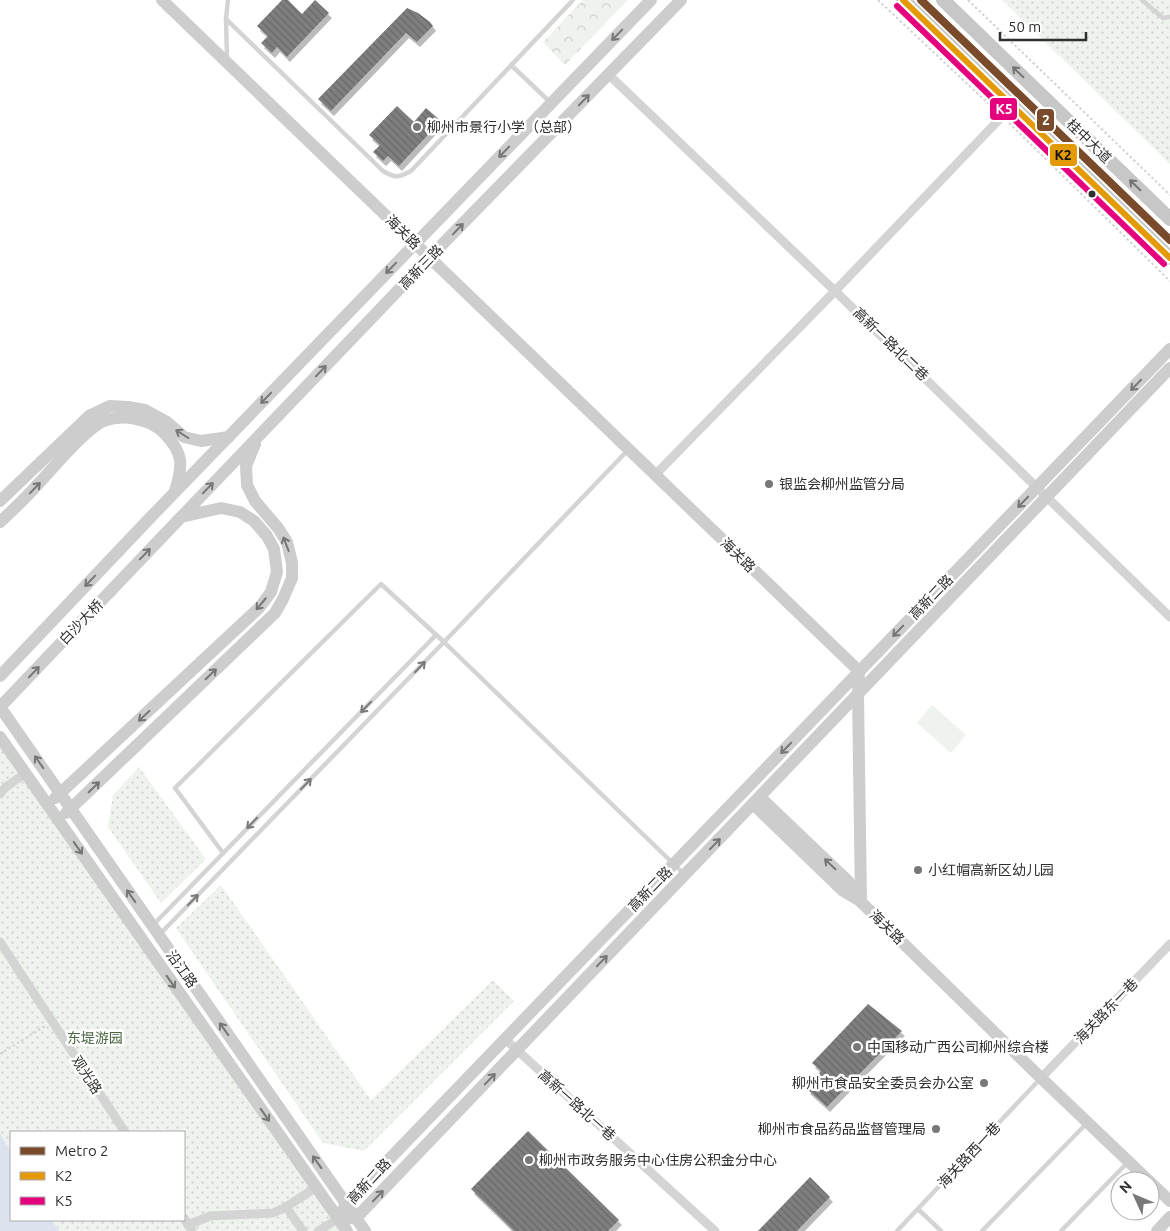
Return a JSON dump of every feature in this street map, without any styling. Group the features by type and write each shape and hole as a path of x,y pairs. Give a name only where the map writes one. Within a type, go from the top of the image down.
{"main road":[{"name":"海关路","path":"162,0 859,672 861,902 1139,1171"},
{"name":"高新三路","path":"148,520 651,0"},
{"name":"高新三路","path":"163,536 430,257 681,0"},
{"name":"桂中大道","path":"903,0 1170,258"},
{"name":"桂中大道","path":"944,0 1170,219"},
{"name":"高新二路","path":"338,1219 346,1204 1170,350"},
{"name":"高新二路","path":"338,1219 356,1218 1170,368"},
{"path":"0,501 89,416 110,406 128,406 144,410 167,422 184,437 202,440 229,437"},
{"path":"0,522 36,487 85,434 102,421 121,417 137,419 159,428 178,450 181,462 179,479 174,492"},
{"path":"59,820 275,613 283,599 292,578 292,563 287,542 256,502 247,485 246,466 258,436"},
{"path":"48,805 259,608 271,592 277,572 274,549 254,521 240,512 222,508 180,517"},
{"name":"白沙大桥","path":"0,676 148,520"},
{"name":"白沙大桥","path":"0,707 163,536"},
{"name":"沿江路","path":"0,707 365,1231"},
{"name":"沿江路","path":"0,737 346,1231"},
{"path":"757,800 848,881 861,902"},
{"name":"海关路","path":"1160,1192 1170,1201"},
{"path":"1157,1231 1170,1217"}],"street":[{"name":"高新一路北二巷","path":"609,75 836,291 1170,617"},
{"path":"655,475 836,291 1012,106"},
{"path":"0,794 25,773"},
{"name":"观光路","path":"0,942 124,1131"},
{"name":"海关路东一巷","path":"1041,1078 1170,944"},
{"name":"高新一路北一巷","path":"506,1039 715,1231"},
{"path":"188,1225 210,1216 273,1213 315,1188"},
{"path":"286,1207 303,1231"},
{"path":"318,1231 338,1219"}],"lane":[{"path":"227,62 226,19 228,0"},
{"path":"226,19 383,171 393,176 401,176 411,171 572,0"},
{"path":"1142,0 1163,18 1170,17"},
{"path":"511,65 551,103"},
{"path":"156,930 444,642 629,449"},
{"path":"223,853 175,788 381,584 444,642 685,875"},
{"path":"156,930 223,853 436,635"},
{"name":"海关路西一巷","path":"897,1231 1041,1078"},
{"path":"982,1231 1088,1122"},
{"path":"1061,1231 1129,1161"},
{"path":"918,1209 940,1231"}],"path":[{"path":"878,0 1002,117 1170,281"},
{"path":"968,0 1170,195"},
{"path":"0,1054 52,1021"}],"green space":[{"path":"583,0 628,0 565,65 543,42"},
{"path":"1002,0 1170,0 1170,164"},
{"path":"932,705 966,735 951,753 917,723"},
{"name":"东堤游园","path":"0,737 347,1231 59,1231 53,1221 185,1221 185,1131 10,1131 10,1151 0,1133"},
{"path":"139,767 206,859 161,903 108,827 113,795"},
{"path":"221,885 371,1100 493,980 514,1001 364,1151 323,1143 176,928"}],"shaded area":[{"path":"0,1133 10,1151 10,1221 53,1221 59,1231 0,1231"}],"building":[{"path":"282,0 288,0 302,14 315,0 329,13 287,57 277,47 272,53 261,43 268,36 257,26"},
{"path":"407,8 418,13 433,26 417,42 406,33 331,111 318,99"},
{"path":"397,106 414,122 426,108 441,121 399,166 388,156 383,161 373,152 380,145 369,135"},
{"name":"中国移动广西公司柳州综合楼","path":"868,1004 902,1031 827,1107 807,1089 821,1071 812,1063"},
{"name":"柳州市政务服务中心住房公积金分中心","path":"528,1131 619,1220 608,1231 514,1231 471,1189"},
{"path":"810,1177 830,1197 797,1231 758,1231"}],"metro line":[{"name":"2","path":"921,0 1170,240"}],"transit line":[{"name":"K2","path":"903,0 1170,258"},
{"name":"K5","path":"897,6 1164,264"}],"place":[{"name":"柳州市景行小学（总部）","path":"417,127"},
{"name":"银监会柳州监管分局","path":"769,484"},
{"name":"小红帽高新区幼儿园","path":"918,870"},
{"name":"中国移动广西公司柳州综合楼","path":"857,1047"},
{"name":"柳州市食品安全委员会办公室","path":"984,1083"},
{"name":"柳州市食品药品监督管理局","path":"936,1129"},
{"name":"柳州市政务服务中心住房公积金分中心","path":"529,1160"}]}
